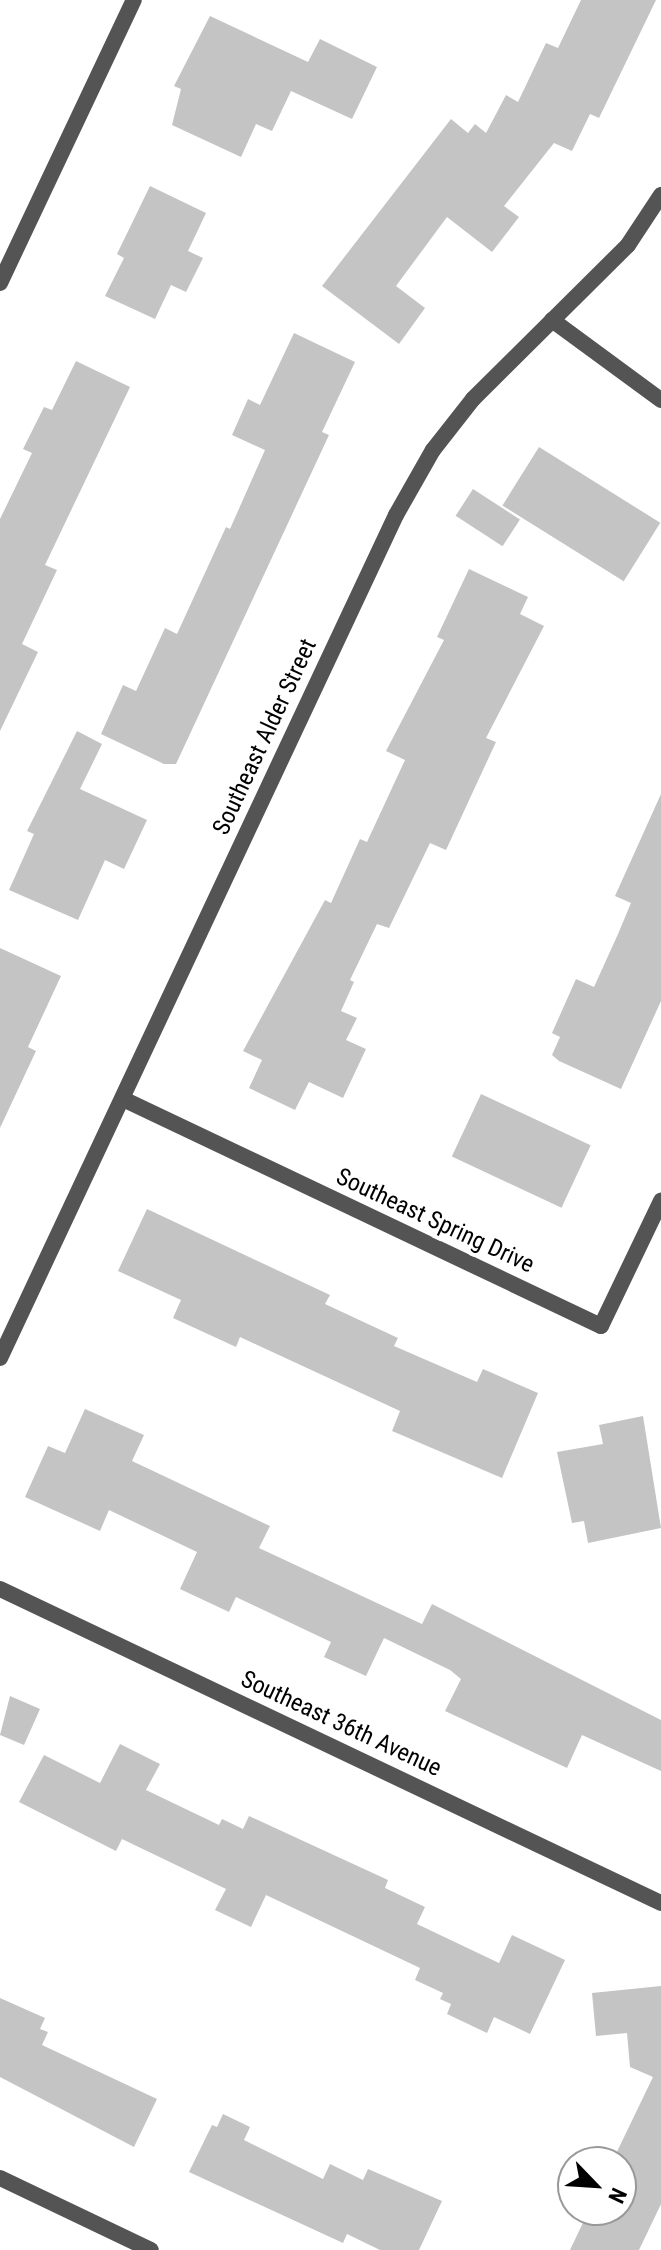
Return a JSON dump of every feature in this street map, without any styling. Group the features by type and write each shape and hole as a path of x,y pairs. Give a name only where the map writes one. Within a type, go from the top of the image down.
{"street":[{"path":"0,283 134,0"},
{"name":"Southeast Alder Street","path":"0,1358 396,515 433,450 473,399 628,245 661,195"},
{"path":"552,320 661,400"},
{"name":"Southeast Spring Drive","path":"123,1099 601,1326 661,1201"},
{"name":"Southeast 36th Avenue","path":"0,1589 661,1903"},
{"path":"0,2178 151,2250"}],"building":[{"path":"581,0 656,0 599,118 590,114 572,151 554,143 504,206 519,217 492,252 447,217 396,286 425,308 399,344 322,286 451,119 468,133 475,124 486,133 506,95 518,102 546,43 558,48"},
{"path":"210,16 308,62 320,39 377,67 352,119 291,91 272,131 256,124 241,157 172,125 181,89 174,86"},
{"path":"150,186 206,213 188,251 203,258 186,292 171,285 155,319 105,296 124,258 117,254"},
{"path":"294,333 355,362 322,432 329,435 176,764 164,764 101,734 123,685 136,691 165,628 177,634 226,527 230,529 265,450 232,435 248,399 260,405"},
{"path":"76,361 130,387 45,565 57,570 22,644 38,652 0,731 0,519 32,453 23,449 44,407 52,410"},
{"path":"539,447 660,523 624,581 502,506"},
{"path":"473,489 520,519 503,546 456,516"},
{"path":"469,569 528,597 520,614 544,626 486,738 496,742 446,850 430,843 389,928 377,924 350,980 354,982 341,1011 357,1018 346,1040 366,1049 343,1098 309,1082 295,1110 249,1088 262,1060 243,1051 325,900 331,903 360,839 367,842 405,760 386,751 444,640 437,637"},
{"path":"77,731 102,744 80,789 147,820 124,869 105,860 78,920 9,890 34,834 27,831"},
{"path":"661,794 661,1001 621,1089 559,1061 552,1055 560,1037 552,1033 576,979 594,987 631,903 615,896"},
{"path":"0,948 61,976 28,1047 36,1051 0,1128"},
{"path":"481,1094 591,1145 562,1208 452,1157"},
{"path":"147,1209 330,1295 325,1304 398,1338 394,1346 477,1382 483,1369 538,1393 502,1478 392,1431 400,1411 240,1337 236,1347 173,1318 181,1300 118,1271"},
{"path":"85,1409 144,1435 132,1461 270,1526 259,1548 422,1624 432,1604 661,1720 661,1771 582,1735 567,1768 445,1711 461,1679 450,1670 384,1638 366,1676 324,1657 331,1642 236,1597 229,1612 180,1589 197,1552 109,1510 100,1531 25,1497 48,1446 65,1453"},
{"path":"643,1416 661,1528 588,1543 584,1521 572,1523 557,1452 603,1444 599,1425"},
{"path":"10,1696 40,1709 24,1745 0,1735"},
{"path":"120,1744 160,1764 146,1790 219,1825 222,1819 243,1829 249,1816 388,1880 385,1888 425,1907 417,1924 499,1963 512,1935 565,1960 530,2034 494,2017 487,2033 447,2014 451,2004 440,1999 443,1993 415,1980 420,1968 266,1895 251,1927 215,1910 226,1889 122,1839 116,1851 19,1802 44,1755 100,1783"},
{"path":"661,1986 661,2204 639,2250 570,2250 581,2226 637,2226 637,2146 620,2146 653,2077 630,2067 627,2033 596,2036 592,1993"},
{"path":"0,1998 45,2018 40,2029 48,2032 42,2045 157,2099 134,2147 0,2077"},
{"path":"223,2114 250,2127 244,2140 323,2179 330,2164 363,2180 368,2169 442,2201 419,2250 380,2250 347,2234 343,2243 189,2172 212,2125 217,2127"}]}
